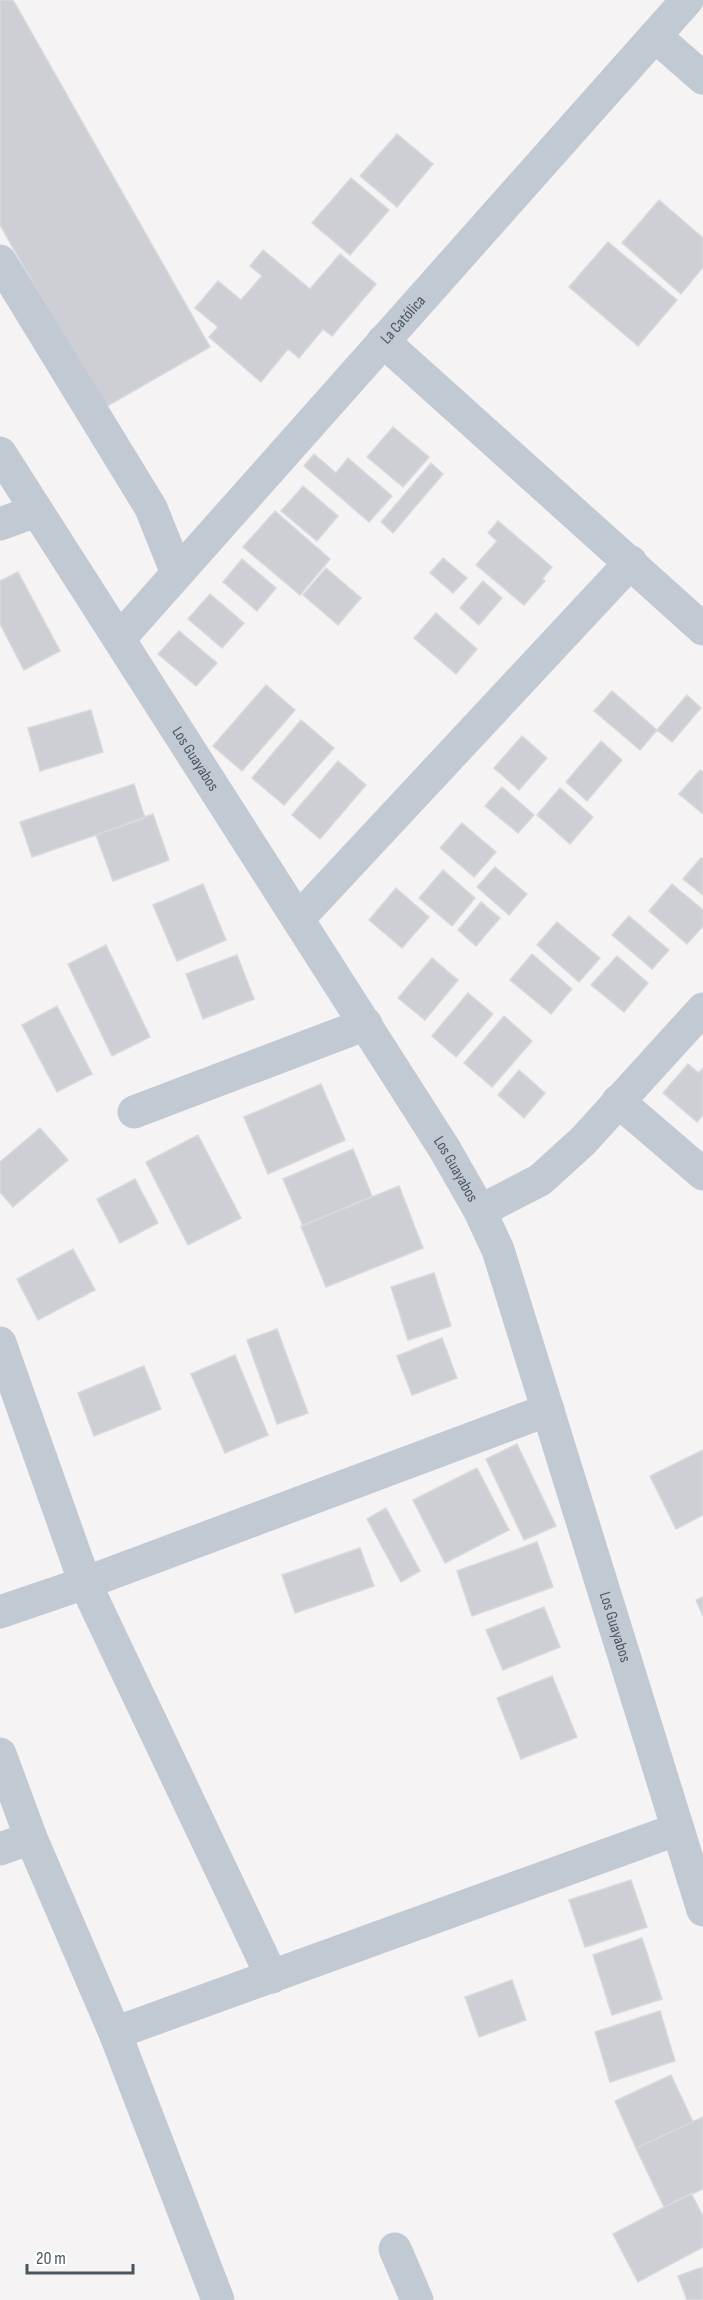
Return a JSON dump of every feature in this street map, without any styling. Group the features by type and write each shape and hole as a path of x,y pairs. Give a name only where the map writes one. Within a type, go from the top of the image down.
{"street":[{"name":"La Católica","path":"120,638 687,0"},
{"path":"655,36 703,78"},
{"path":"0,261 151,508 177,573"},
{"path":"382,341 703,629"},
{"name":"Los Guayabos","path":"0,453 366,1024 444,1148 480,1211 498,1250 703,1910"},
{"path":"0,524 36,511"},
{"path":"298,919 631,562"},
{"path":"480,1211 540,1180 583,1141 703,1009"},
{"path":"134,1112 366,1024"},
{"path":"618,1101 703,1174"},
{"path":"0,1343 84,1583 272,1977"},
{"path":"0,1612 84,1583 548,1410"},
{"path":"0,1754 31,1838 115,2033 218,2300"},
{"path":"115,2033 678,1829"},
{"path":"0,1849 31,1838"},
{"path":"395,2249 417,2300"}],"building":[{"path":"0,0 13,0 210,347 104,408 0,225"},
{"path":"397,134 433,164 397,207 360,176"},
{"path":"351,178 389,210 350,255 312,223"},
{"path":"659,200 703,238 703,267 681,294 622,243"},
{"path":"608,242 677,300 638,346 569,287"},
{"path":"263,250 310,289 340,254 376,284 332,336 323,329 299,358 288,349 261,382 209,337 218,327 195,308 218,281 241,300 262,276 250,266"},
{"path":"393,427 429,457 403,487 367,457"},
{"path":"314,454 336,473 348,458 392,496 369,522 304,466"},
{"path":"431,463 443,474 393,533 381,522"},
{"path":"303,486 338,516 317,541 281,511"},
{"path":"275,511 330,559 300,595 243,547"},
{"path":"498,521 552,567 542,579 545,581 524,605 476,565 497,541 488,533"},
{"path":"443,558 467,578 453,593 430,573"},
{"path":"242,559 276,588 257,611 223,582"},
{"path":"326,568 361,598 338,625 303,595"},
{"path":"18,572 60,651 24,670 0,624 0,581"},
{"path":"483,581 502,598 479,625 460,608"},
{"path":"210,594 244,623 222,648 188,619"},
{"path":"436,613 477,649 456,674 414,638"},
{"path":"179,631 217,663 196,686 158,654"},
{"path":"266,685 295,710 242,771 213,746"},
{"path":"612,691 657,730 640,750 594,711"},
{"path":"687,695 701,708 672,742 657,730"},
{"path":"91,710 103,752 40,771 28,728"},
{"path":"301,720 334,748 284,805 252,778"},
{"path":"522,736 547,758 519,790 494,768"},
{"path":"601,741 622,760 587,801 566,782"},
{"path":"338,761 366,785 320,839 292,815"},
{"path":"700,770 703,772 703,814 679,794"},
{"path":"134,784 145,818 32,857 20,822"},
{"path":"502,787 534,815 518,833 485,806"},
{"path":"560,788 593,817 570,844 537,815"},
{"path":"153,814 169,860 113,881 96,835"},
{"path":"462,823 496,852 474,877 440,848"},
{"path":"701,858 703,859 703,895 683,879"},
{"path":"495,867 527,894 509,915 477,887"},
{"path":"443,870 475,898 452,926 419,898"},
{"path":"203,884 226,940 177,961 153,905"},
{"path":"672,884 703,910 703,926 687,944 649,911"},
{"path":"396,888 429,917 402,948 369,920"},
{"path":"481,902 500,918 476,946 458,930"},
{"path":"629,916 669,950 652,969 612,935"},
{"path":"557,922 600,958 579,982 537,945"},
{"path":"106,945 150,1037 112,1056 68,964"},
{"path":"532,954 572,989 551,1014 510,980"},
{"path":"237,955 254,999 203,1019 186,974"},
{"path":"617,956 648,983 624,1012 591,985"},
{"path":"432,958 458,980 425,1020 398,998"},
{"path":"468,993 493,1014 456,1057 432,1036"},
{"path":"57,1006 92,1074 57,1092 22,1025"},
{"path":"504,1016 532,1041 492,1087 464,1063"},
{"path":"688,1064 699,1073 703,1068 703,1115 697,1122 663,1093"},
{"path":"519,1070 545,1093 524,1118 498,1095"},
{"path":"321,1084 345,1140 268,1174 244,1117"},
{"path":"40,1128 68,1160 13,1207 0,1192 0,1162"},
{"path":"198,1135 241,1218 188,1245 146,1162"},
{"path":"353,1149 372,1196 303,1226 283,1179"},
{"path":"135,1179 158,1223 120,1243 97,1199"},
{"path":"399,1186 423,1248 326,1287 301,1226"},
{"path":"73,1249 95,1290 38,1320 17,1279"},
{"path":"434,1273 451,1326 408,1340 391,1287"},
{"path":"277,1329 308,1413 277,1424 247,1340"},
{"path":"442,1338 457,1378 412,1395 397,1356"},
{"path":"235,1355 268,1435 225,1453 191,1374"},
{"path":"144,1366 161,1409 94,1436 78,1393"},
{"path":"517,1444 556,1526 524,1540 486,1459"},
{"path":"703,1450 703,1515 676,1529 650,1476"},
{"path":"477,1468 509,1530 445,1563 413,1500"},
{"path":"386,1508 420,1571 401,1582 367,1519"},
{"path":"537,1542 553,1587 472,1616 457,1571"},
{"path":"360,1548 374,1586 295,1613 282,1575"},
{"path":"703,1597 703,1616 696,1600"},
{"path":"544,1607 560,1647 503,1670 486,1630"},
{"path":"552,1676 577,1737 521,1759 497,1698"},
{"path":"631,1880 647,1927 585,1947 569,1900"},
{"path":"642,1938 662,1999 612,2015 593,1955"},
{"path":"512,1980 526,2020 479,2037 465,1997"},
{"path":"660,2011 675,2061 610,2082 595,2032"},
{"path":"671,2075 693,2122 636,2148 615,2101"},
{"path":"703,2117 703,2189 664,2207 636,2148"},
{"path":"691,2193 703,2216 703,2247 638,2282 613,2234"},
{"path":"703,2267 703,2300 687,2300 678,2276"}]}
